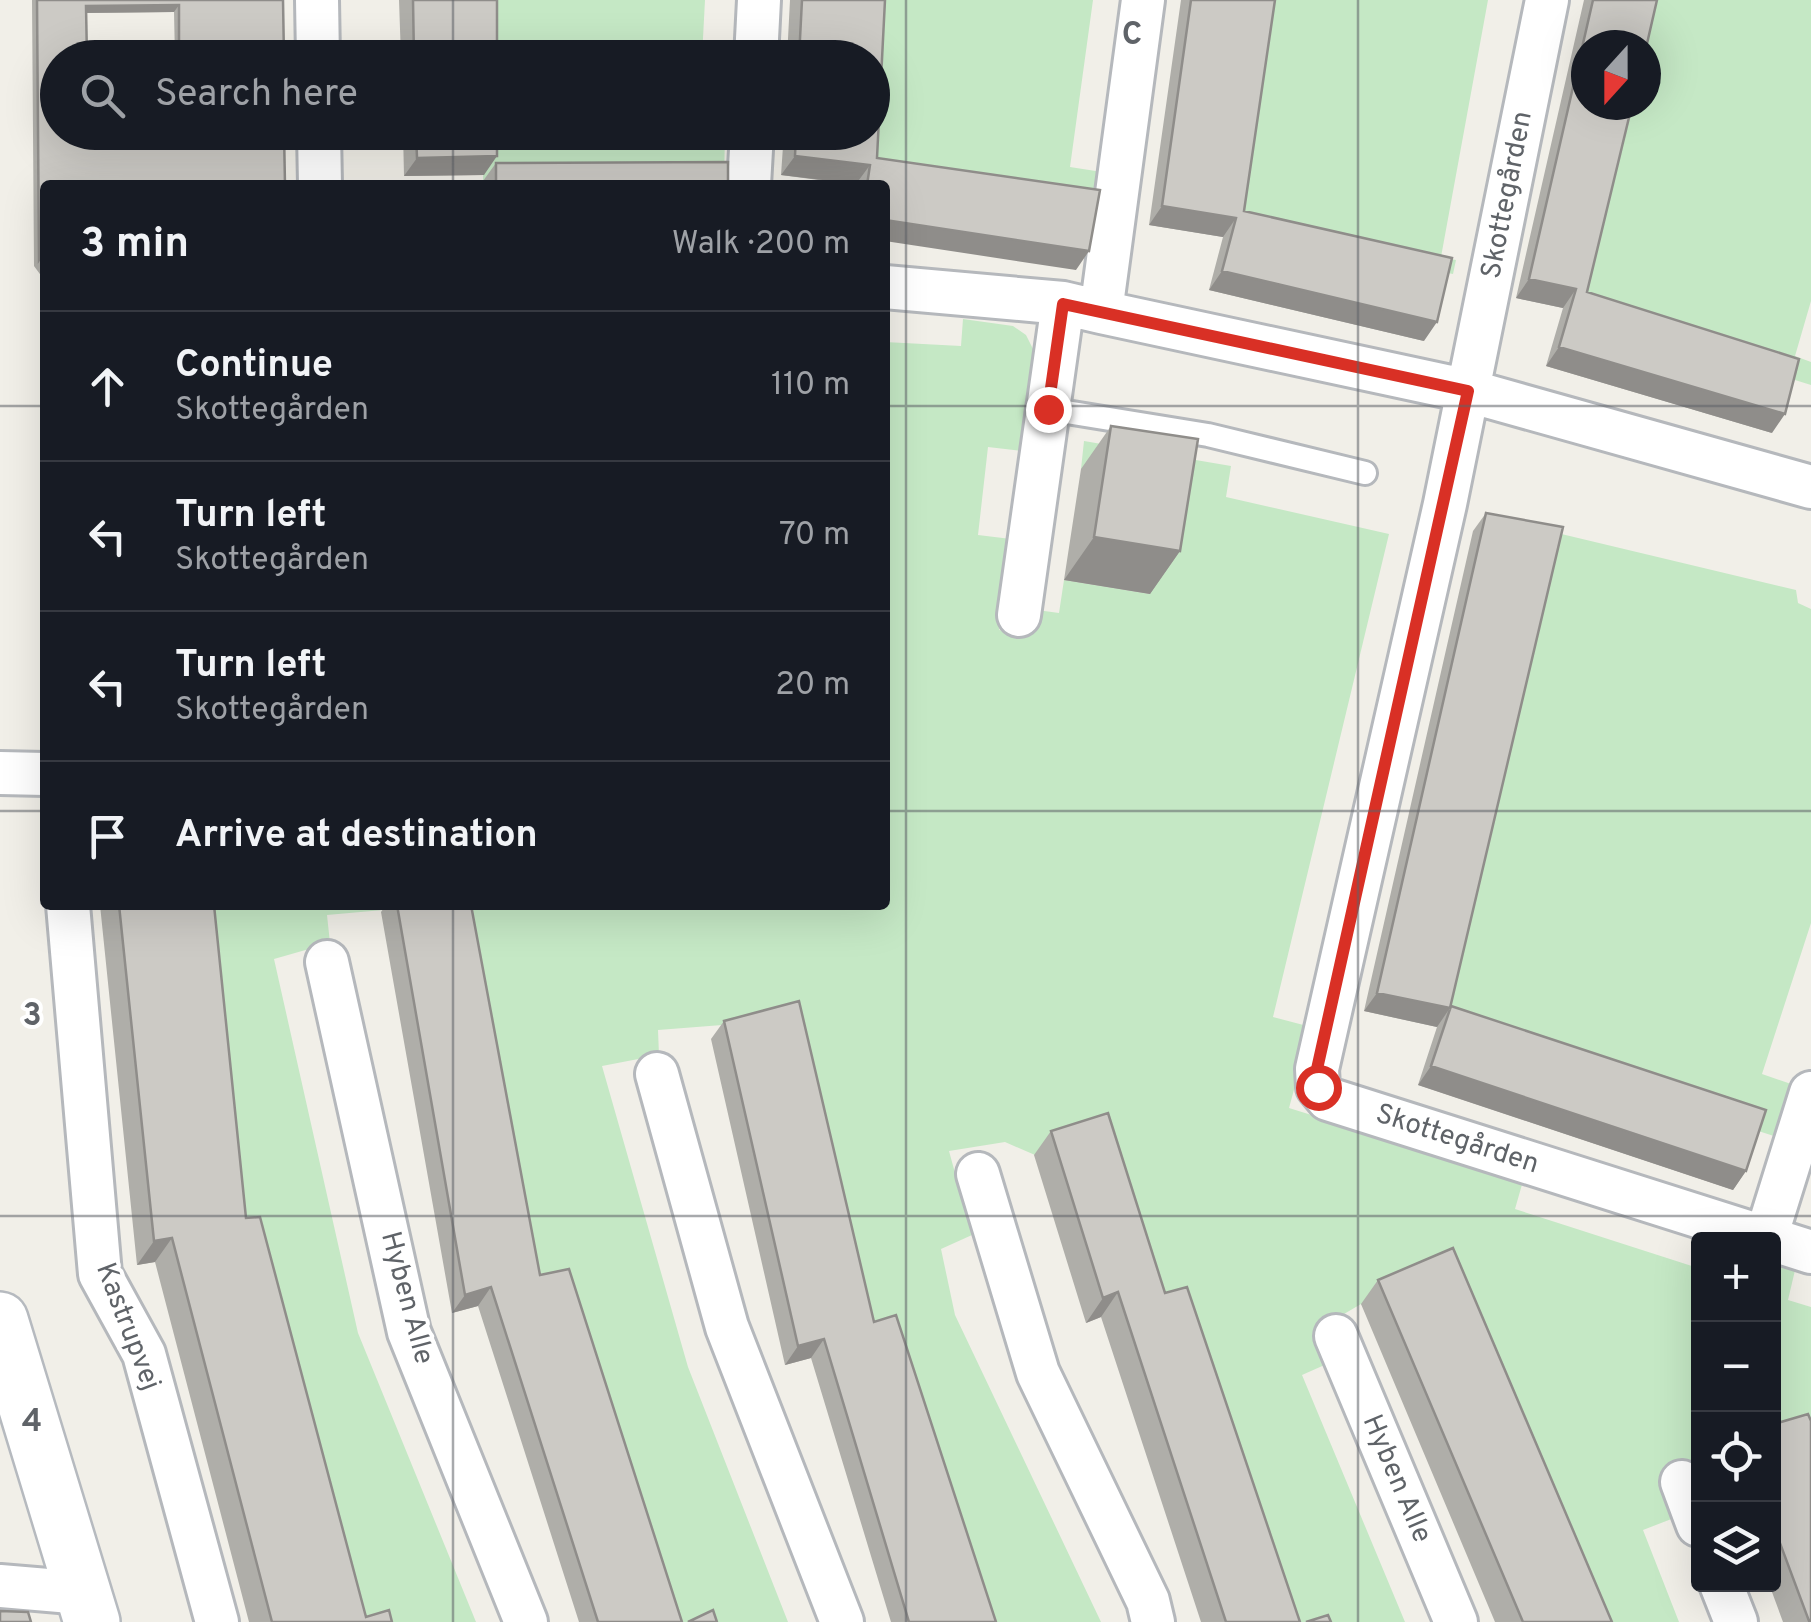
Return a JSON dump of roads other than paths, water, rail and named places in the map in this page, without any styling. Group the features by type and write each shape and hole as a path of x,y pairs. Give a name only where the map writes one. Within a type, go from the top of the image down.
{"street":[{"path":"317,0 318,40"},
{"path":"757,40 759,0"},
{"path":"1019,615 1048,409 1082,308 1144,0"},
{"name":"Skottegården","path":"1547,0 1468,391 1317,1069 1318,1087 1328,1099 1750,1232"},
{"path":"319,150 320,180"},
{"path":"748,180 751,150"},
{"path":"890,288 1082,308 1468,391 1810,480"},
{"path":"0,773 40,774"},
{"name":"Kastrupvej","path":"68,910 100,1274 144,1354 218,1622"},
{"name":"Hyben Alle","path":"328,962 409,1332 526,1622"},
{"path":"656,1074 727,1326 842,1622"},
{"path":"1768,1232 1811,1094"},
{"path":"978,1174 1038,1372 1148,1601 1153,1622"},
{"name":"Skottegården","path":"1781,1242 1811,1252"},
{"path":"0,1320 87,1608"},
{"name":"Hyben Alle","path":"1336,1336 1456,1622"},
{"path":"1682,1482 1691,1506"},
{"path":"0,1586 87,1608"},
{"path":"1725,1592 1736,1622"}],"lane":[{"path":"1048,409 1208,435 1365,474"}]}
